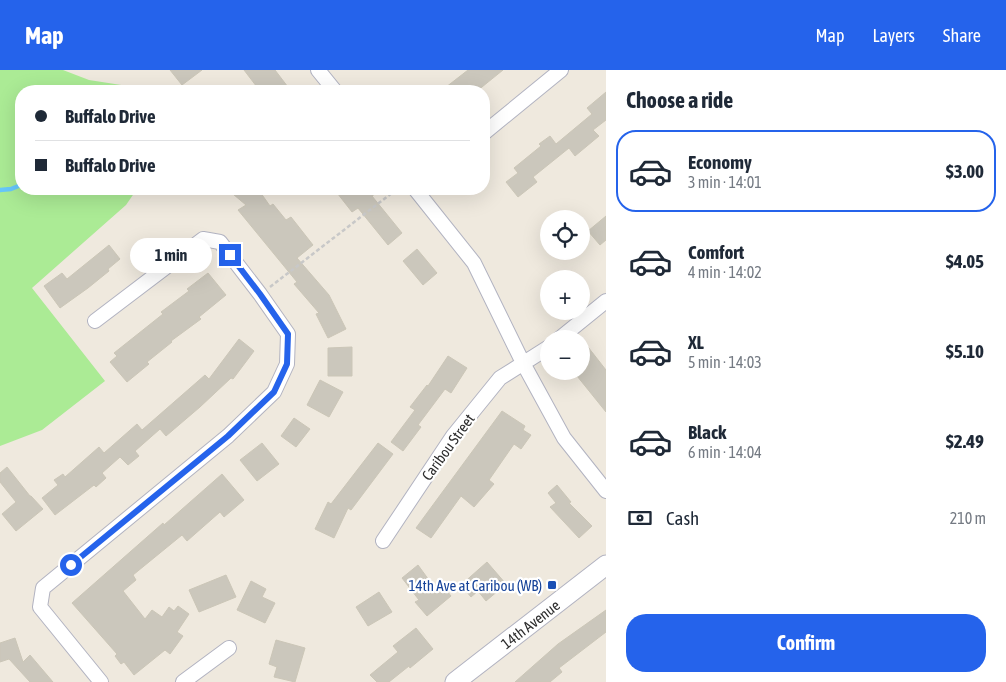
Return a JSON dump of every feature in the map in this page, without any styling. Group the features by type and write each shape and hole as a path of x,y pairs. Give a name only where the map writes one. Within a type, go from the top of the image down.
{"street":[{"path":"318,70 330,85"},
{"path":"490,128 561,70"},
{"path":"420,195 474,263 523,363 564,438 606,491"},
{"path":"94,321 204,239 220,242 288,334 287,364 274,392 228,436 43,588 40,607 101,682"},
{"path":"570,330 606,301"},
{"name":"Caribou Street","path":"383,541 453,436 500,378 540,353"},
{"name":"14th Avenue","path":"455,682 606,565"},
{"path":"183,682 229,648"}],"path":[{"path":"267,289 389,195"}],"green space":[{"path":"0,70 63,70 89,80 121,85 15,85 15,195 133,195 126,205 32,288 105,381 42,430 0,446"}],"building":[{"path":"170,70 202,70 182,85"},
{"path":"244,70 275,70 286,85 255,85"},
{"path":"468,70 503,70 484,85 449,85"},
{"path":"606,92 606,120 593,130 599,136 575,156 569,148 533,177 537,182 518,197 506,182 518,173 514,168 550,136 556,144 592,114 587,108"},
{"path":"234,195 262,195 270,206 273,204 286,220 291,217 313,245 297,258 329,295 346,329 328,338 316,314 319,313 294,284 297,282 238,210 246,205"},
{"path":"339,195 373,195 372,196 402,233 388,245 358,208 352,212"},
{"path":"606,216 606,240 600,245 590,233 590,229"},
{"path":"109,245 120,259 108,269 109,271 60,308 44,286 62,273 67,279"},
{"path":"417,249 437,273 423,285 403,261"},
{"path":"208,273 226,295 199,317 201,319 147,362 149,364 127,382 110,362 117,356 114,353 163,314 161,312 189,291 187,289"},
{"path":"239,339 254,351 233,379 231,378 166,436 160,429 135,451 139,456 128,465 120,457 102,473 106,478 96,487 94,485 55,515 42,498 58,485 54,480 63,474 65,477 99,447 104,453 137,424 142,430 205,375 209,379"},
{"path":"352,347 352,376 328,376 328,348"},
{"path":"590,350 606,370 606,412 580,380 590,380"},
{"path":"448,356 467,368 451,393 445,389 418,425 421,427 403,451 391,442 415,410 410,407 428,386"},
{"path":"320,380 343,392 329,417 307,405"},
{"path":"502,411 525,426 523,430 531,435 521,449 514,444 489,480 494,484 474,507 461,496 431,538 416,528"},
{"path":"294,418 310,429 296,447 281,436"},
{"path":"262,443 279,464 257,481 240,460"},
{"path":"378,443 393,454 351,510 348,508 334,538 315,529 328,502 331,504"},
{"path":"7,467 43,509 16,531 2,514 16,502 0,482 0,473"},
{"path":"222,474 244,500 224,517 220,512 187,541 182,535 133,575 136,580 123,591 145,619 152,610 162,617 169,607 174,611 178,606 189,614 177,632 183,636 170,654 165,650 134,675 124,662 121,664 115,656 117,654 72,603"},
{"path":"557,485 571,502 569,503 592,526 579,538 550,507 556,503 548,493"},
{"path":"487,562 506,584 486,601 478,591 471,597 461,585"},
{"path":"418,565 434,587 440,582 451,596 427,616 415,602 419,600 402,578"},
{"path":"226,575 236,597 199,612 189,590"},
{"path":"251,581 266,589 262,597 275,603 265,623 237,610"},
{"path":"379,592 392,612 368,626 356,607"},
{"path":"606,610 606,632 559,668 562,672 550,682 515,682 558,644"},
{"path":"416,628 433,649 389,682 377,682 370,675 398,652 393,646"},
{"path":"15,638 23,662 30,655 53,682 30,682 9,659 0,662 0,643"},
{"path":"276,640 305,648 295,682 274,677 277,667 269,664"}],"waterway":[{"path":"0,190 15,187"}],"place":[{"name":"14th Ave at Caribou (WB)","path":"552,585"}],"route":[{"path":"71,565 228,436 274,392 287,364 288,334 230,255"}]}
